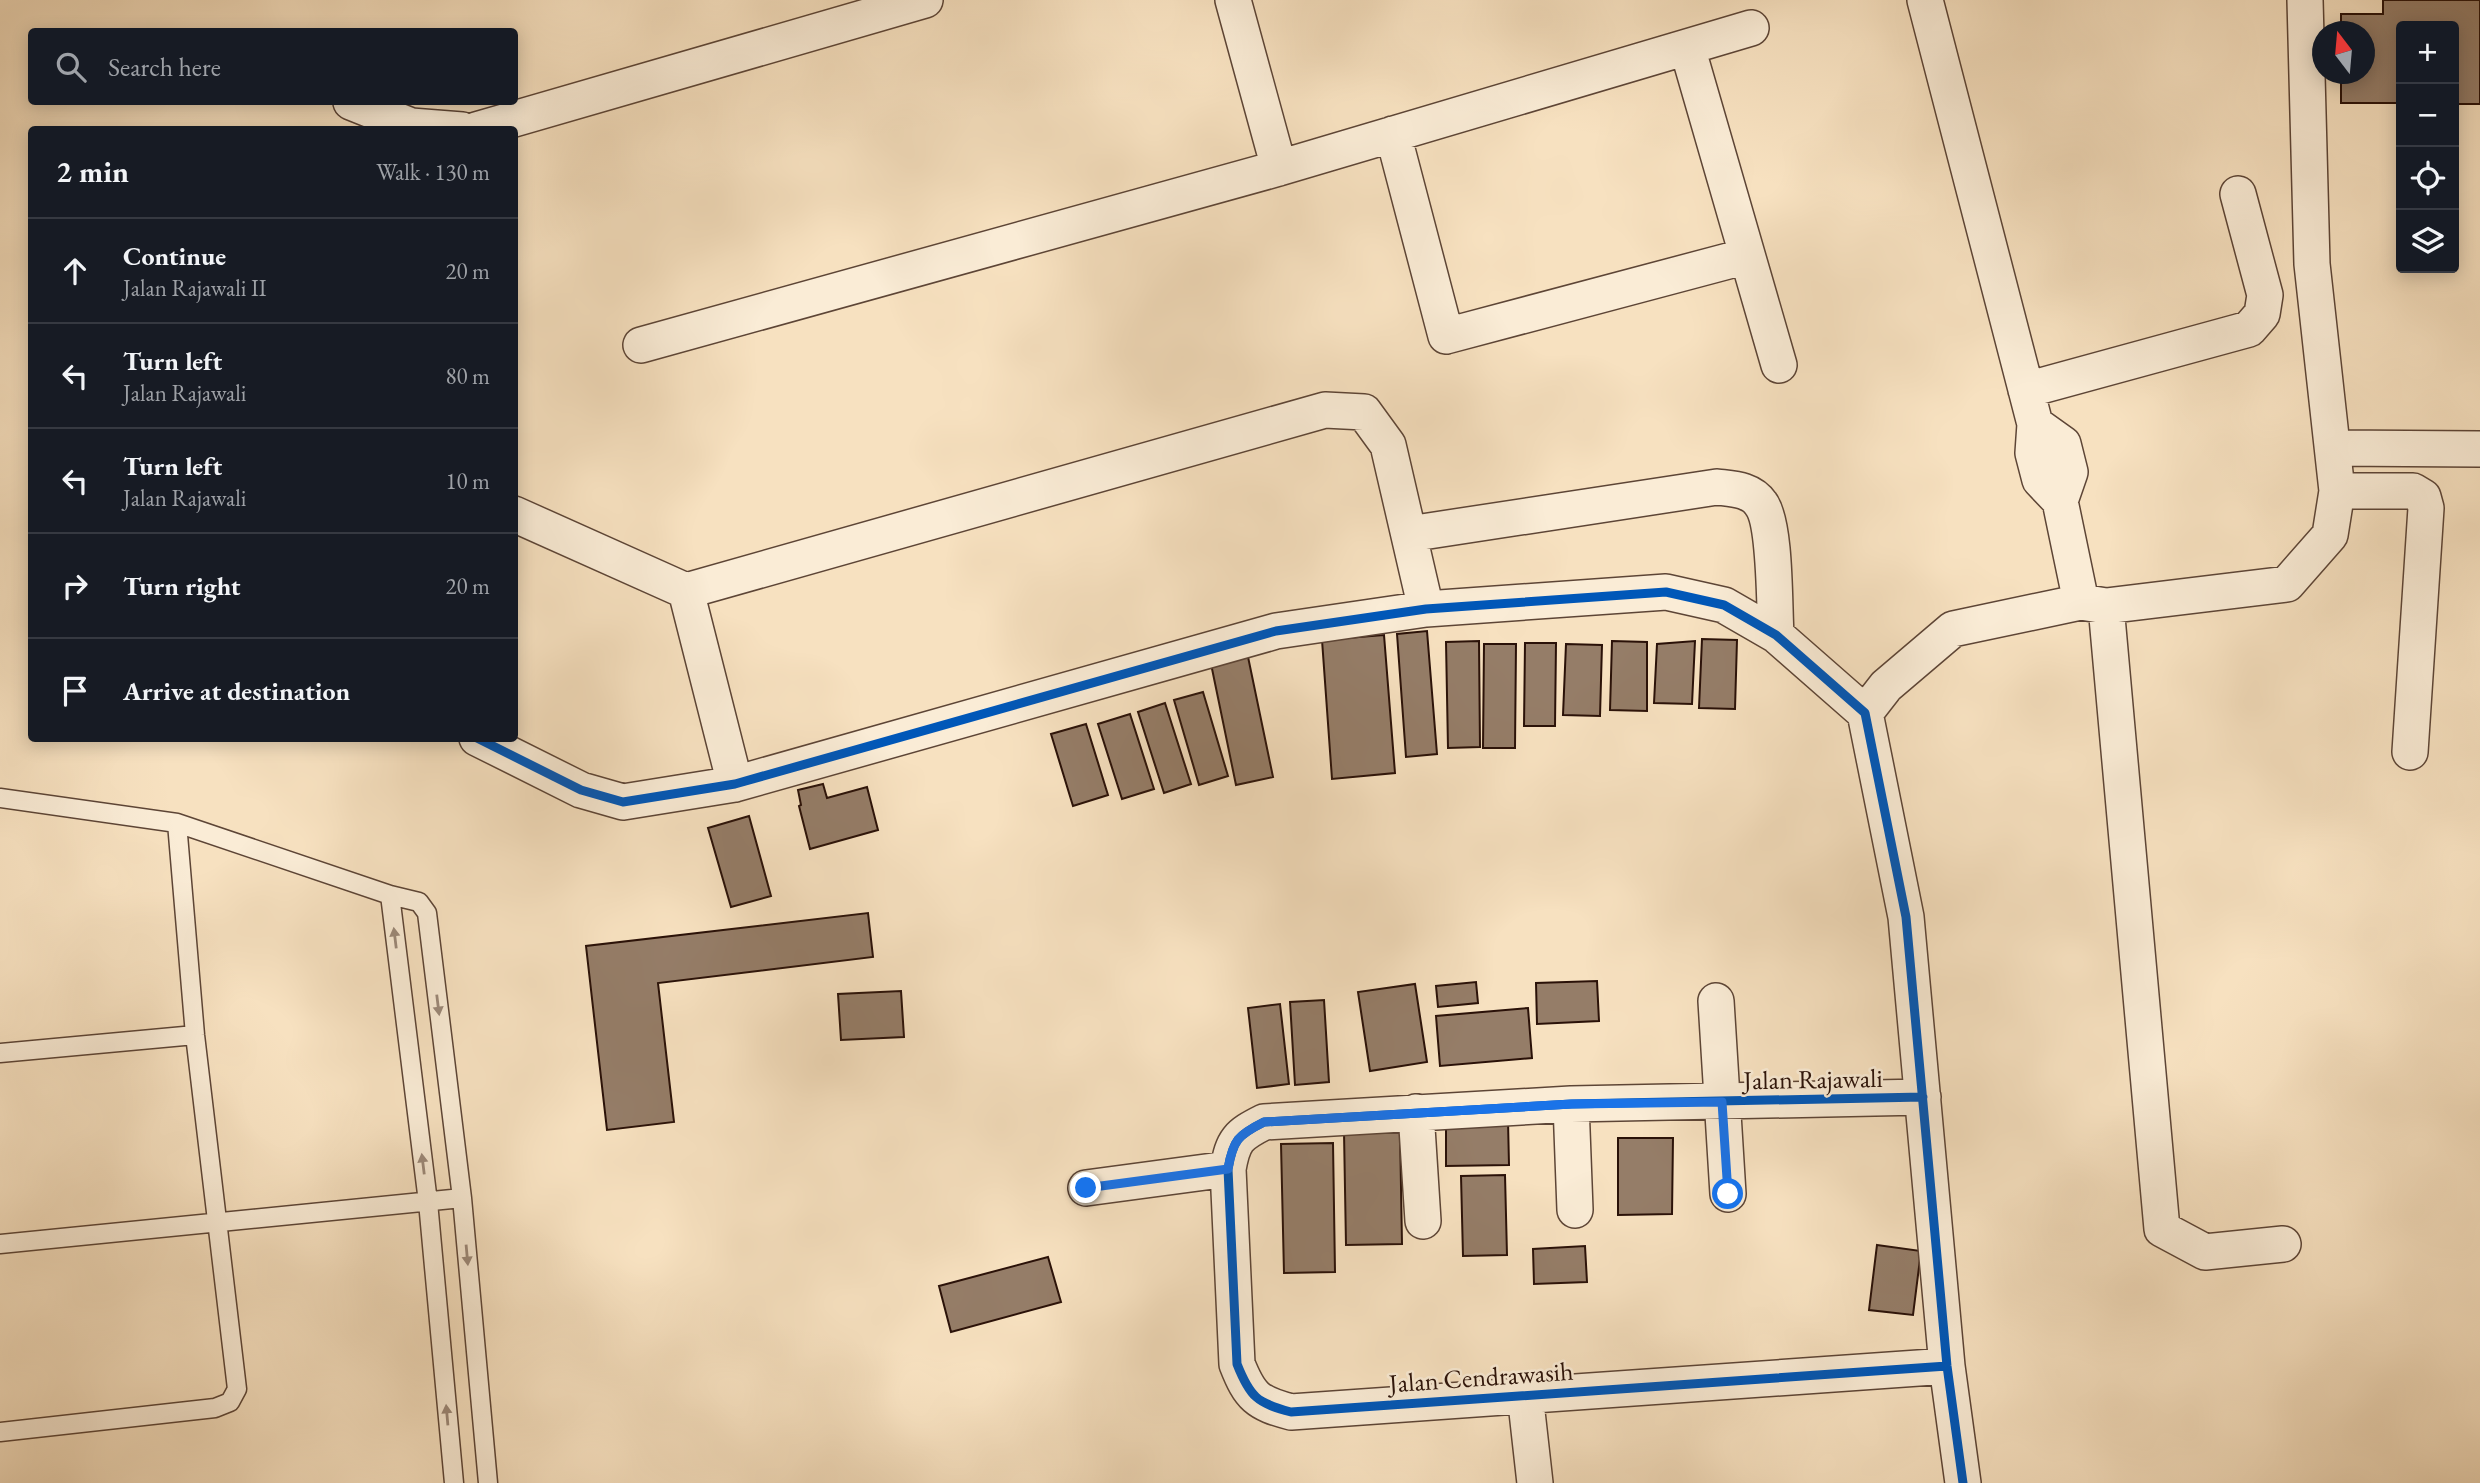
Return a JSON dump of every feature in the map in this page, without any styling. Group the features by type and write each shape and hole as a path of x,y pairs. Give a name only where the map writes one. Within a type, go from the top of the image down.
{"street":[{"path":"491,126 925,0"},
{"path":"1233,0 1279,168"},
{"path":"1925,0 2035,424 2033,453 2040,480 2060,501 2094,604 2162,1229 2205,1252 2283,1244"},
{"path":"1865,713 1886,686 1953,629 2094,604 2287,584 2330,536 2337,491 2312,264 2305,0"},
{"path":"641,345 1279,168 1751,28"},
{"path":"1687,47 1779,365"},
{"path":"358,105 411,126"},
{"path":"1393,134 1446,336 1747,256"},
{"path":"2026,390 2249,328 2262,314 2265,295 2238,194"},
{"path":"518,516 685,592 1325,410 1364,412 1388,445 1426,609"},
{"path":"2333,448 2480,449"},
{"path":"1409,534 1717,488 1742,489 1761,503 1769,522 1776,635"},
{"path":"2337,491 2413,491 2423,497 2426,508 2410,752"},
{"path":"685,592 735,784"},
{"path":"485,742 581,790 623,802 735,784 1276,631 1426,609 1666,592 1724,605 1776,635 1865,713 1906,917 1947,1366 1963,1483"},
{"path":"1716,1001 1728,1194"},
{"name":"Jalan Rajawali","path":"1228,1169 1231,1150 1243,1133 1264,1122 1572,1104 1923,1097"},
{"path":"1572,1104 1575,1210"},
{"path":"1416,1112 1423,1222"},
{"path":"1086,1188 1228,1169"},
{"name":"Jalan Cendrawasih","path":"1228,1169 1237,1364 1247,1389 1266,1406 1291,1412 1947,1366"},
{"path":"1525,1394 1535,1483"}],"lane":[{"path":"0,798 177,823 390,895 419,902 427,912 462,1198 488,1483"},
{"path":"0,1432 215,1408 230,1402 237,1389 215,1222 195,1035 177,823"},
{"path":"390,895 428,1202 454,1483"},
{"path":"0,1053 195,1035"},
{"path":"0,1244 462,1198"}],"building":[{"path":"2383,0 2480,0 2480,104 2459,104 2459,21 2396,21 2396,103 2341,103 2341,84 2375,84 2375,21 2341,21 2341,14 2383,14"},
{"path":"1427,631 1437,754 1406,757 1397,634"},
{"path":"1384,635 1395,773 1332,779 1322,640"},
{"path":"1702,639 1737,640 1735,709 1699,708"},
{"path":"1479,641 1480,747 1448,748 1446,642"},
{"path":"1612,641 1647,642 1647,711 1610,710"},
{"path":"1695,641 1692,704 1654,703 1657,644"},
{"path":"1525,643 1556,643 1555,726 1524,726"},
{"path":"1484,644 1516,644 1515,748 1483,748"},
{"path":"1566,644 1602,645 1600,716 1563,715"},
{"path":"1247,652 1273,777 1236,785 1210,659"},
{"path":"1203,692 1228,776 1199,785 1174,700"},
{"path":"1165,703 1191,784 1164,793 1138,712"},
{"path":"1130,714 1154,789 1122,799 1098,724"},
{"path":"1086,724 1108,795 1073,806 1051,734"},
{"path":"823,784 827,798 867,787 878,830 810,849 799,806 798,790"},
{"path":"749,816 771,896 731,907 708,828"},
{"path":"868,913 873,957 658,983 674,1122 607,1130 586,946"},
{"path":"1597,981 1599,1021 1537,1024 1536,983"},
{"path":"1476,982 1478,1003 1438,1007 1436,986"},
{"path":"1415,984 1427,1062 1370,1071 1358,992"},
{"path":"901,991 904,1037 841,1040 838,994"},
{"path":"1324,1000 1329,1082 1295,1085 1290,1002"},
{"path":"1280,1004 1289,1084 1257,1088 1248,1008"},
{"path":"1528,1008 1532,1058 1440,1066 1436,1016"},
{"path":"1508,1120 1509,1165 1446,1166 1446,1121"},
{"path":"1400,1130 1402,1244 1346,1245 1344,1132"},
{"path":"1618,1138 1673,1138 1672,1214 1618,1215"},
{"path":"1333,1143 1335,1272 1284,1273 1281,1144"},
{"path":"1505,1175 1507,1255 1463,1256 1461,1176"},
{"path":"1877,1245 1921,1251 1913,1315 1869,1310"},
{"path":"1585,1246 1587,1282 1534,1284 1533,1249"},
{"path":"1048,1257 1061,1302 951,1332 939,1286"}],"cycle path":[{"path":"485,742 581,790 623,802 735,784 1276,631 1426,609 1666,592 1724,605 1776,635 1865,713 1906,917 1947,1366 1963,1483"},
{"path":"1923,1097 1571,1104 1264,1122 1238,1140 1228,1169 1237,1364 1246,1384 1256,1397 1262,1402 1291,1412 1947,1366"}],"route":[{"path":"1086,1188 1228,1169 1231,1150 1243,1133 1264,1122 1572,1104 1722,1102 1728,1194"}]}
